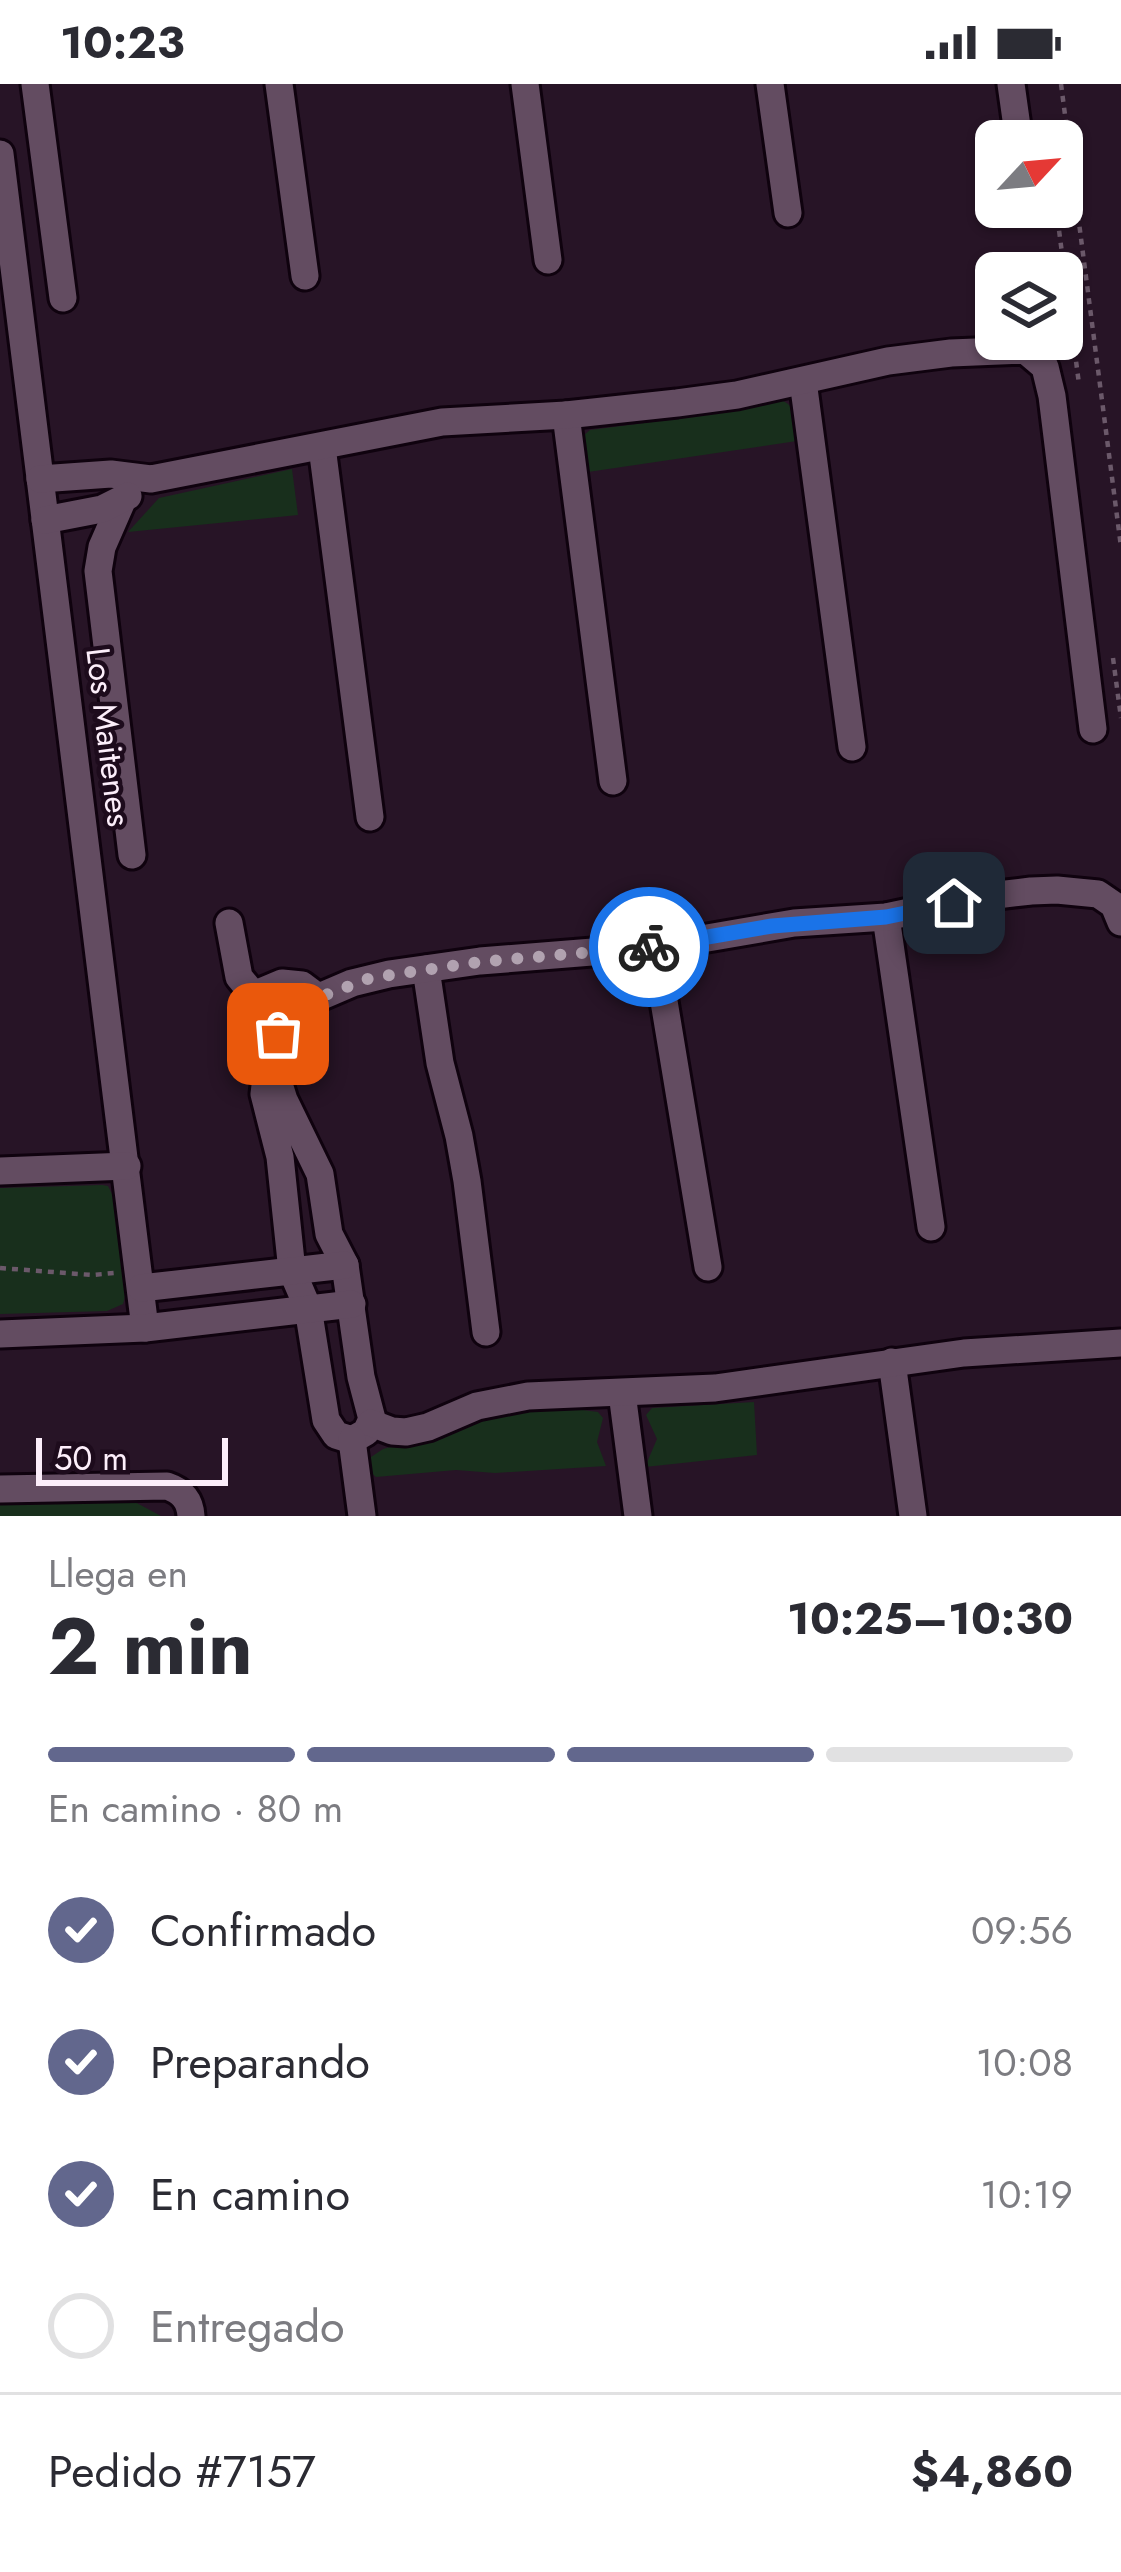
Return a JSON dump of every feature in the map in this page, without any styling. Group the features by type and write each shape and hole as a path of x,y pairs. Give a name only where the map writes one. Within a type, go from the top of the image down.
{"street":[{"path":"34,84 63,298"},
{"path":"279,84 305,276"},
{"path":"525,84 548,260"},
{"path":"770,84 788,213"},
{"path":"1011,84 1015,120"},
{"name":"Los Maitenes","path":"0,154 145,1328"},
{"path":"40,479 112,474 151,479 442,422 566,416 737,395 888,362 1017,348 1040,359 1048,375 1094,729"},
{"path":"803,381 853,747"},
{"path":"566,416 613,781"},
{"path":"322,447 370,818"},
{"path":"45,520 102,509 151,479"},
{"path":"123,499 102,547 98,571 132,855"},
{"path":"1121,922 1107,898 1057,890 980,897 886,917 772,926 655,946 479,962 370,978 301,1007 269,1052 264,1079 265,1107 280,1156 292,1271 308,1309 326,1420 336,1436 406,1432 508,1399 741,1385 1004,1349 1121,1343"},
{"path":"886,917 931,1226"},
{"path":"229,923 239,977 257,999"},
{"path":"655,946 708,1267"},
{"path":"426,969 440,1063 466,1181 486,1332"},
{"path":"318,997 292,982 272,986 252,1008 251,1028 269,1052 284,1100 320,1174 329,1234 345,1264 361,1377 371,1412 361,1431 362,1516"},
{"path":"0,1171 127,1166"},
{"path":"142,1288 345,1264"},
{"path":"0,1334 145,1328 352,1304"},
{"path":"892,1362 914,1516"},
{"path":"622,1394 638,1516"},
{"path":"0,1489 167,1486 183,1494 191,1516"}],"path":[{"path":"1061,84 1121,547"},
{"path":"0,1268 116,1273"}],"green space":[{"path":"778,400 792,410 797,441 588,472 583,436 590,430"},
{"path":"292,469 298,515 128,532 159,498"},
{"path":"102,1185 113,1196 126,1293 123,1304 107,1311 0,1314 0,1188"},
{"path":"754,1402 757,1455 645,1467 657,1439 646,1415 652,1408"},
{"path":"567,1408 598,1412 603,1418 597,1442 606,1466 376,1477 370,1472 371,1457 383,1449 508,1414"},
{"path":"133,1501 161,1516 0,1516 0,1503"}],"way so far":[{"path":"278,1034 310,1001 370,978 479,962 649,947"}],"route":[{"path":"649,947 772,926 886,917 954,903"}]}
